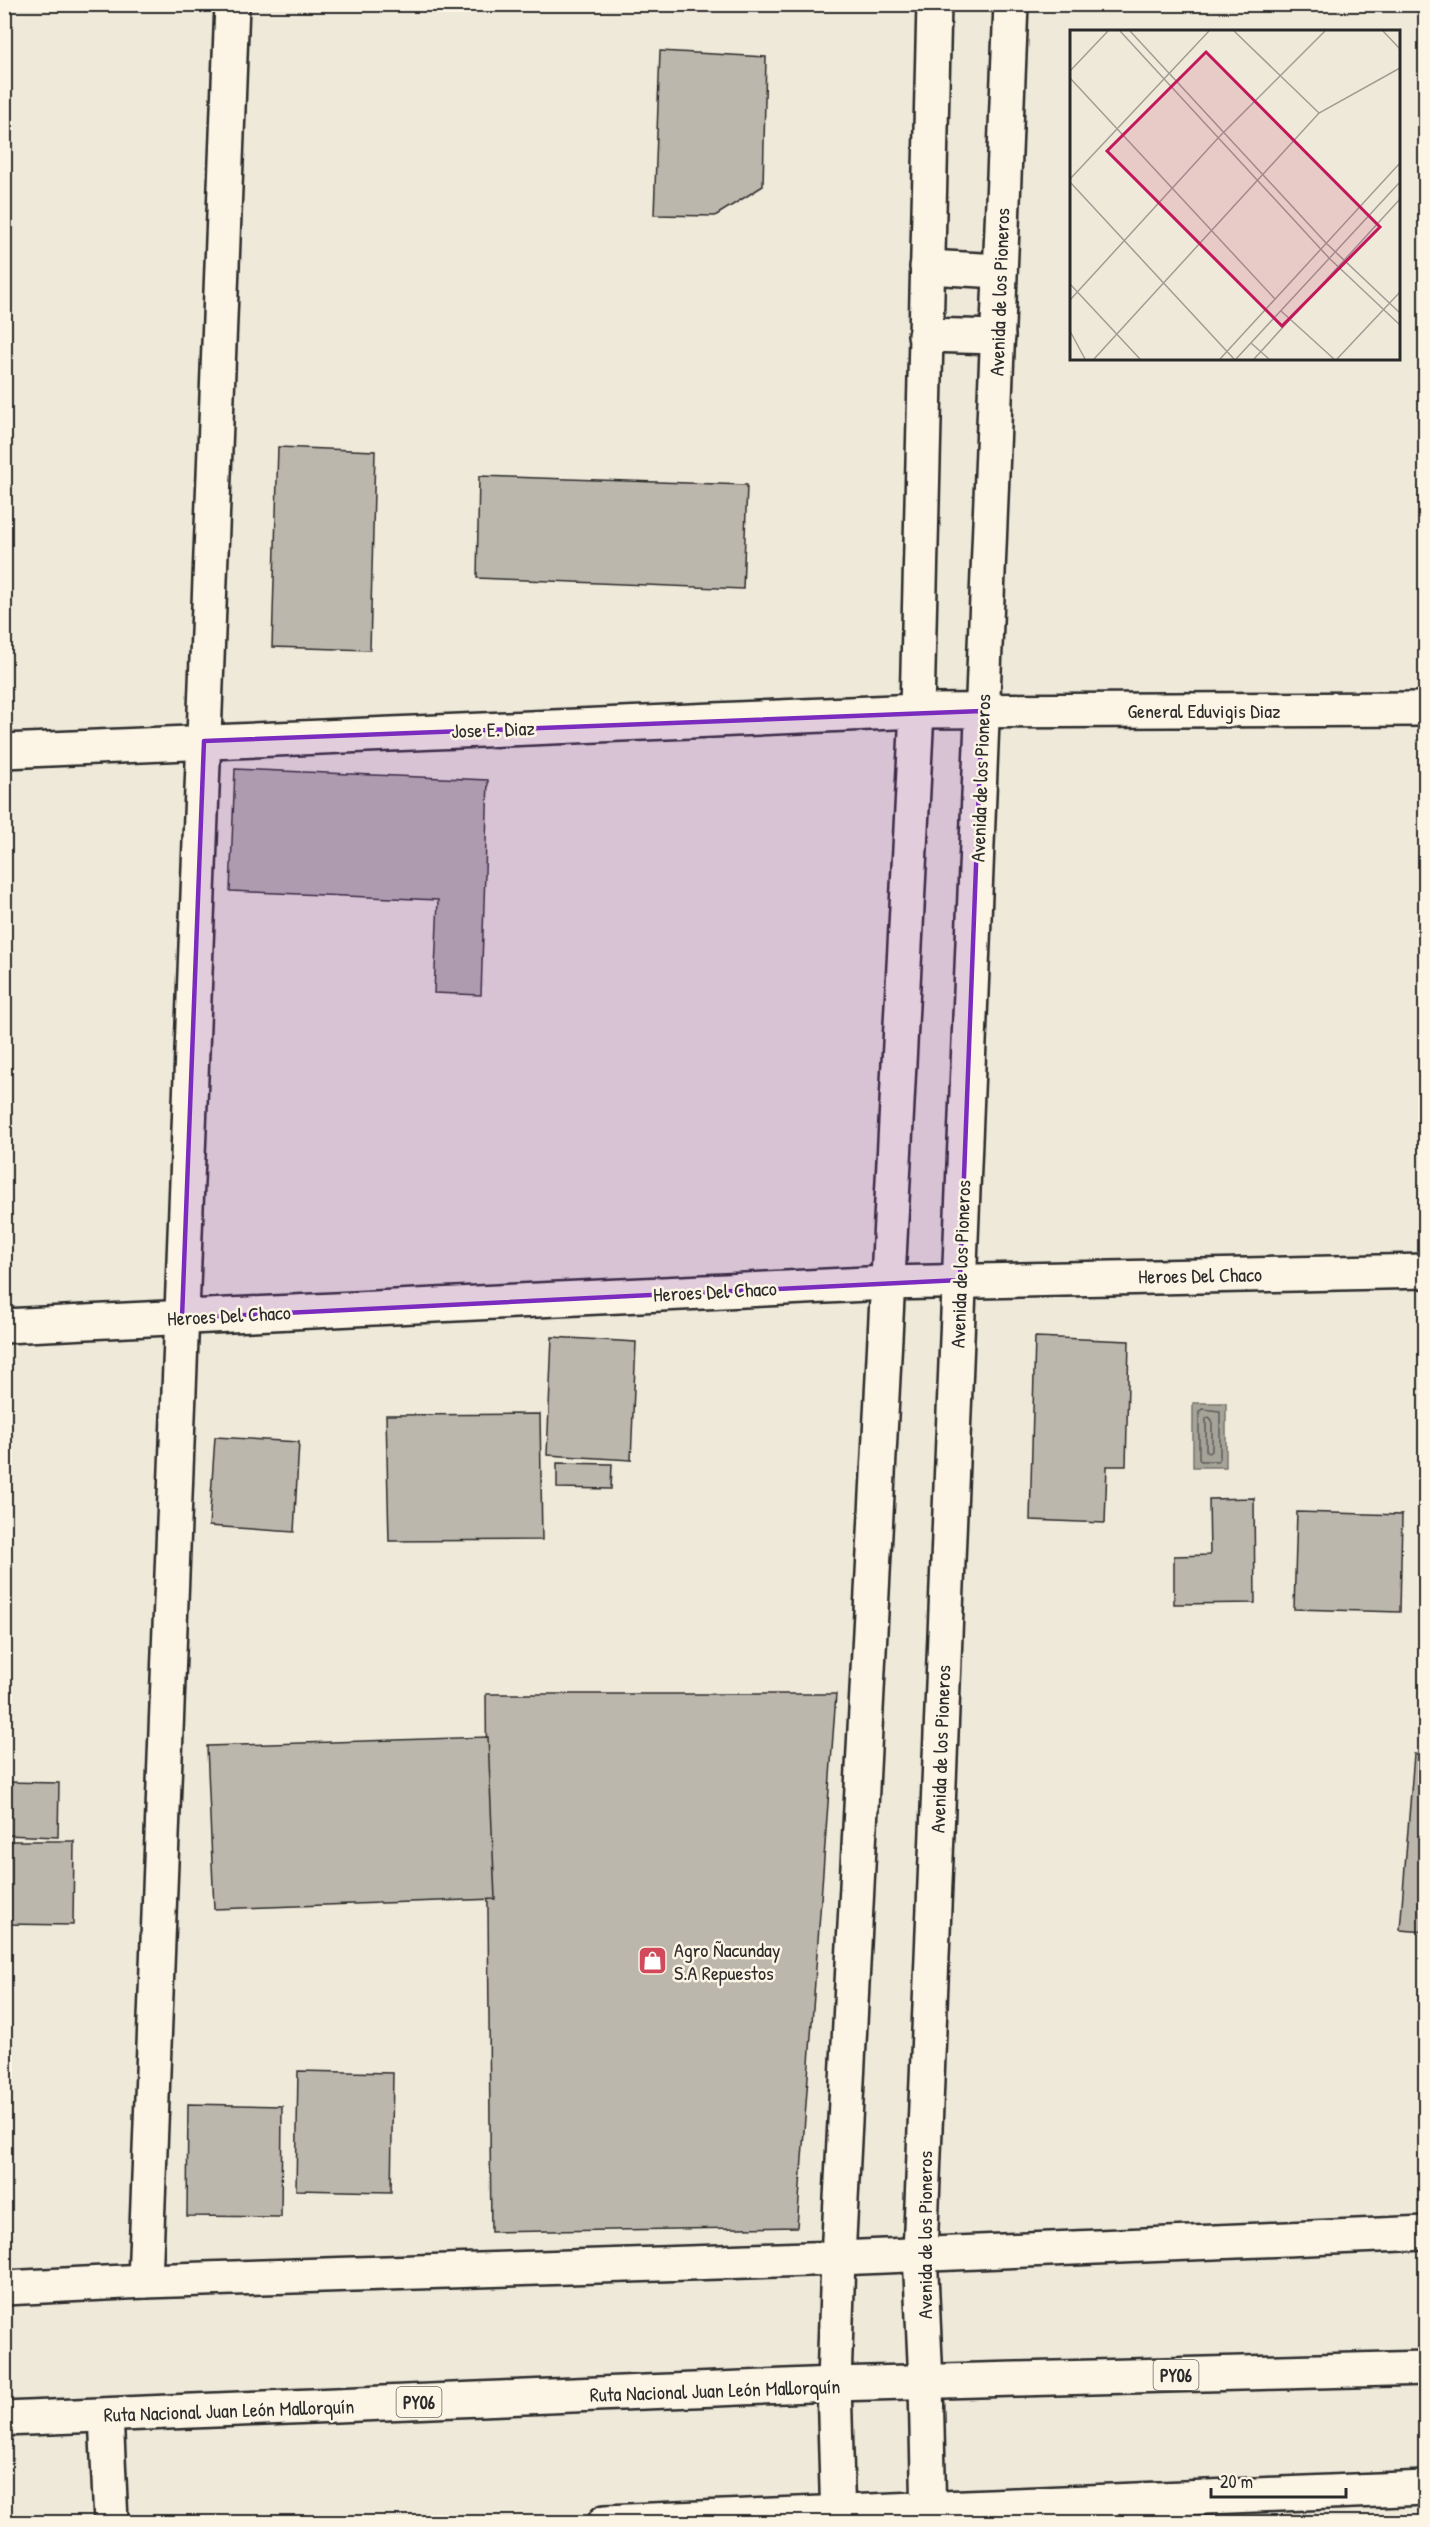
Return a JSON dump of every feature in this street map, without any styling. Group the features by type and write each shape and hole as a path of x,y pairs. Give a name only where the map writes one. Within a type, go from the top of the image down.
{"main road":[{"path":"145,2281 232,4"},
{"path":"837,2518 834,2384 838,2258 917,711 934,4"},
{"name":"Avenida de los Pioneros","path":"929,2516 920,2253 1011,4"},
{"path":"927,267 1000,271"},
{"path":"926,335 998,337"},
{"name":"General Eduvigis Diaz","path":"982,711 1425,709"},
{"name":"Jose E. Diaz","path":"4,751 917,711 982,711"},
{"name":"Heroes Del Chaco","path":"4,1326 960,1280 1425,1271"},
{"path":"4,2288 145,2281 838,2258 1425,2233"},
{"name":"Ruta Nacional Juan León Mallorquín","path":"4,2419 834,2384 1425,2368"},
{"path":"106,2415 111,2523"},
{"path":"605,2523 929,2516 1425,2488"}],"highlighted area":[{"path":"982,711 960,1280 182,1318 204,741"}],"water":[{"path":"1193,1403 1226,1403 1226,1467 1193,1467"}],"building":[{"path":"660,51 766,57 763,186 715,216 654,215"},
{"path":"278,447 375,451 370,650 272,647"},
{"path":"479,476 747,485 743,589 477,578"},
{"path":"235,769 488,780 481,995 434,993 438,900 230,891"},
{"path":"552,1337 636,1342 631,1460 547,1455"},
{"path":"1035,1337 1129,1341 1126,1466 1107,1466 1105,1523 1030,1520"},
{"path":"540,1414 542,1540 389,1541 386,1415"},
{"path":"215,1437 299,1442 294,1532 209,1526"},
{"path":"557,1463 612,1464 611,1489 557,1488"},
{"path":"1254,1498 1255,1603 1174,1604 1174,1556 1210,1555 1209,1499"},
{"path":"1297,1512 1402,1515 1400,1612 1294,1609"},
{"name":"Agro Ñacunday S.A Repuestos","path":"486,1694 836,1694 797,2227 491,2232"},
{"path":"488,1737 495,1899 214,1909 207,1746"},
{"path":"1414,1754 1426,1755 1426,1932 1400,1930"},
{"path":"4,1782 59,1783 58,1837 4,1835"},
{"path":"4,1841 74,1841 73,1925 4,1924"},
{"path":"298,2071 393,2073 391,2192 296,2190"},
{"path":"188,2104 282,2106 281,2217 187,2216"}],"place":[{"name":"Agro Ñacunday S.A Repuestos","path":"653,1961"}]}
